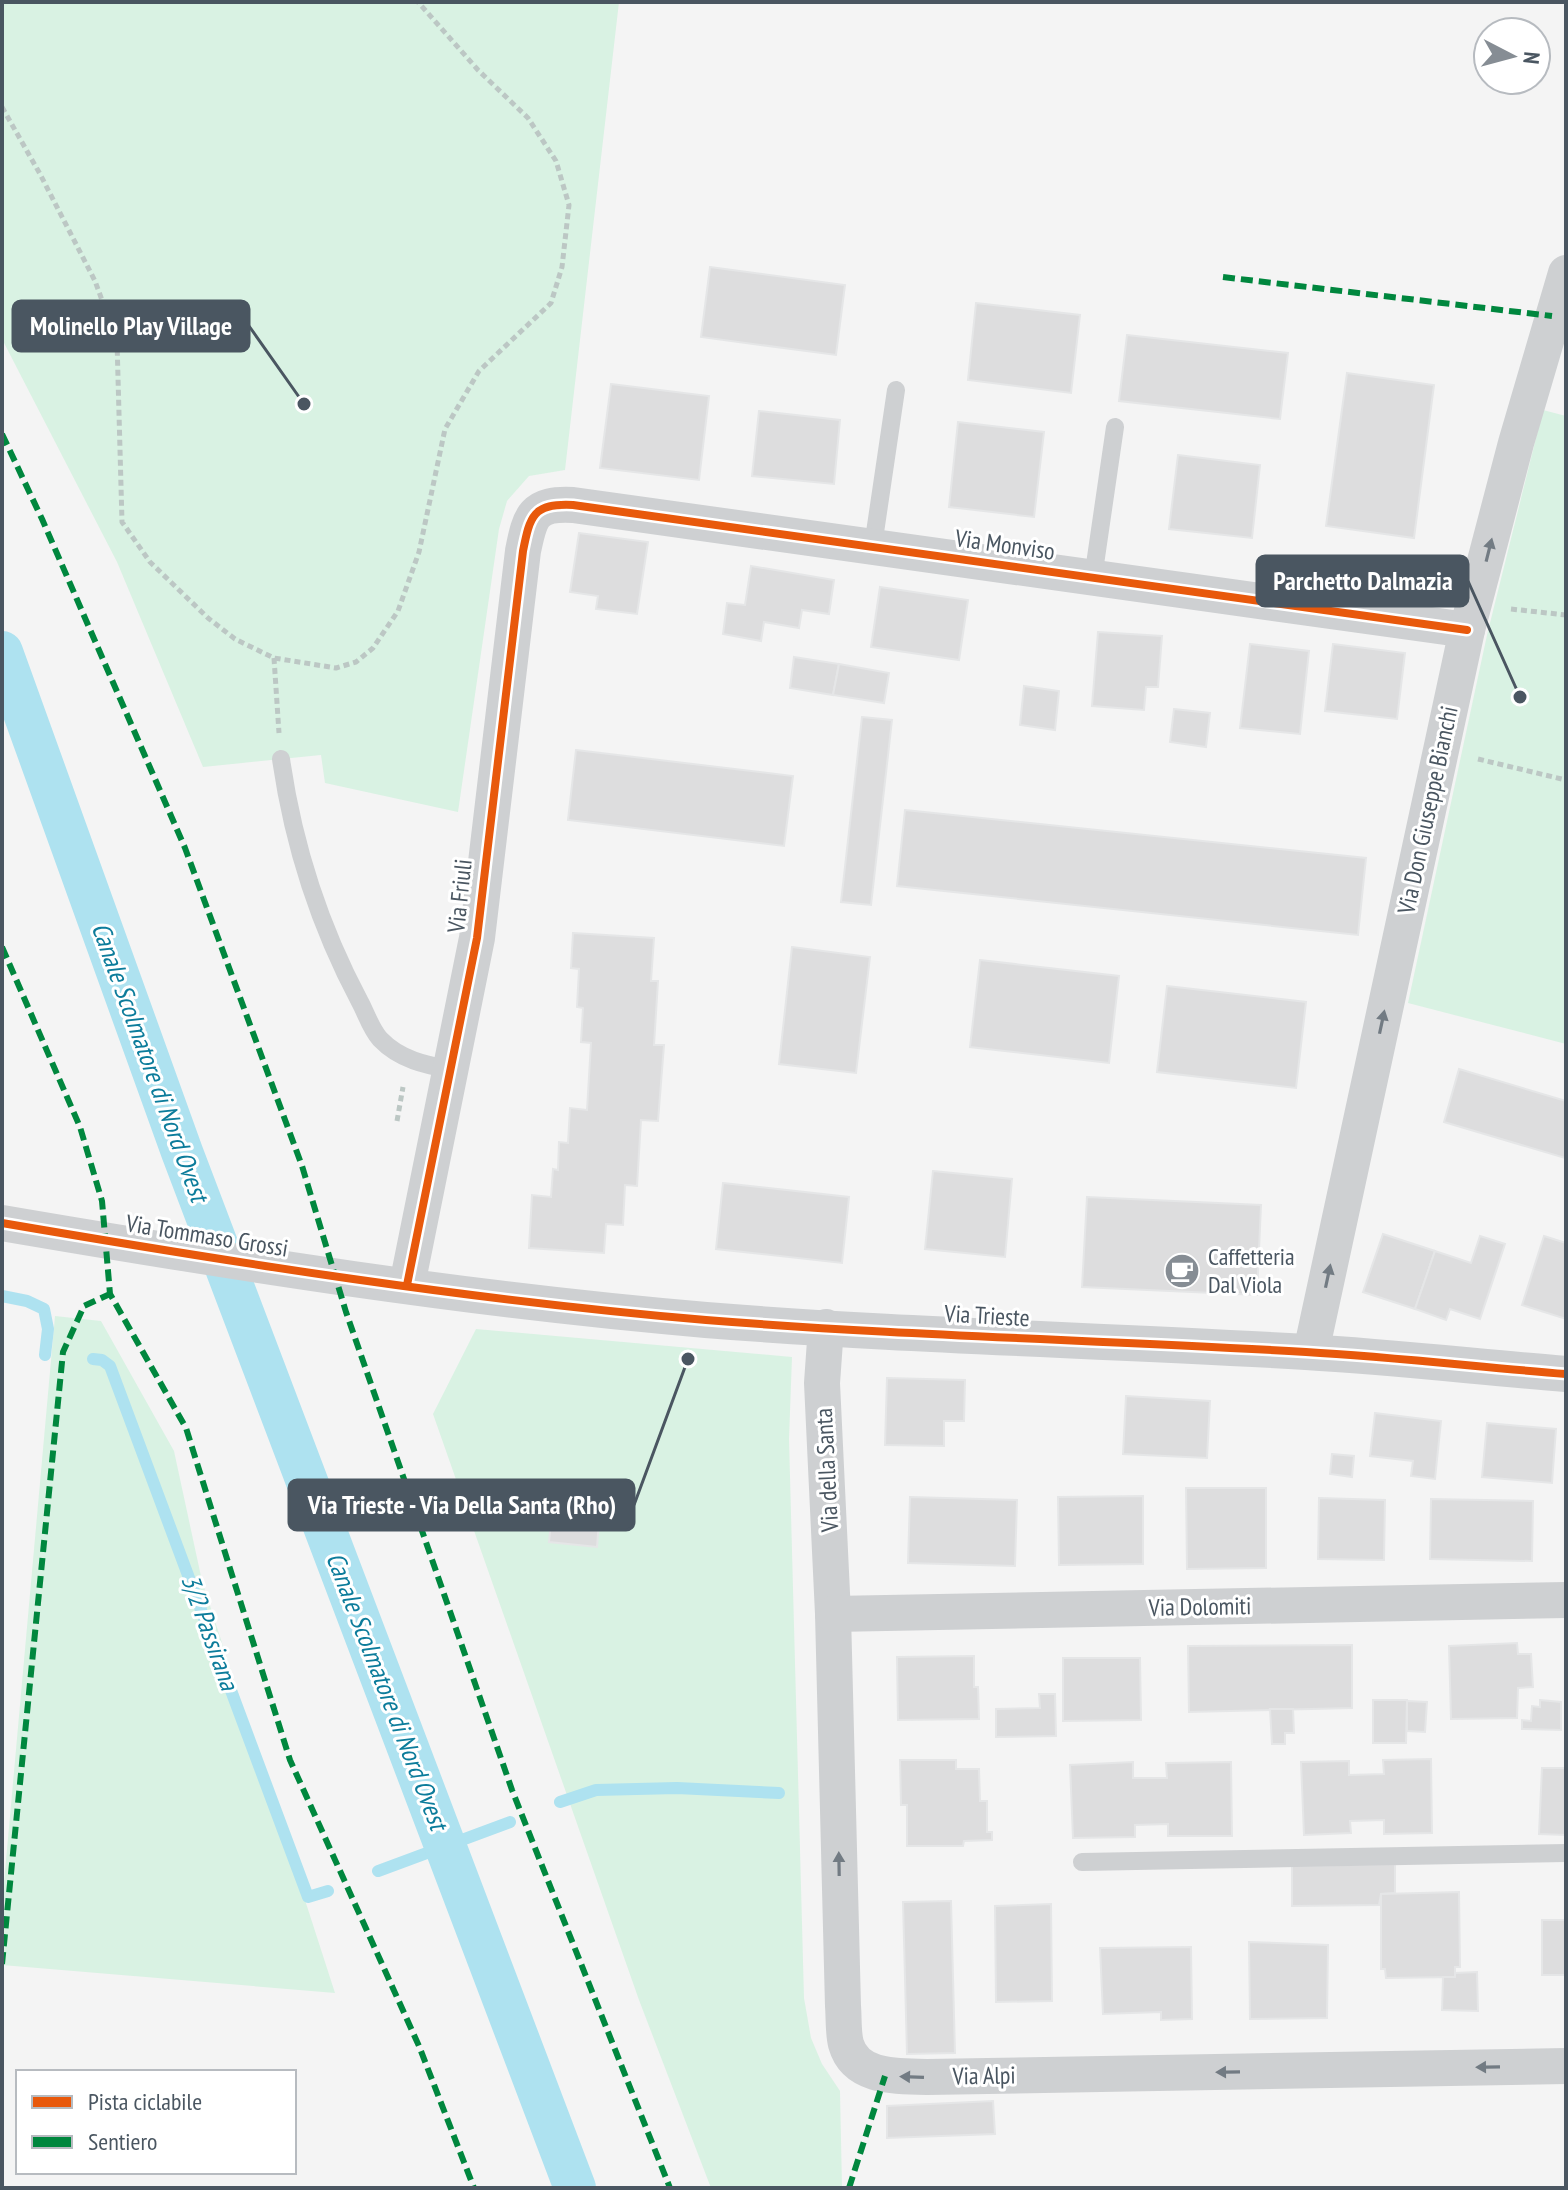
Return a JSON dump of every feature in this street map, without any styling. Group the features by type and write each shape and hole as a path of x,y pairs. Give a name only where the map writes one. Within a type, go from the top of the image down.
{"street":[{"name":"Via Don Giuseppe Bianchi","path":"1311,1352 1472,617 1516,443 1566,273"},
{"name":"Via Monviso","path":"538,511 553,504 573,505 1093,578 1472,617"},
{"name":"Via Friuli","path":"407,1285 477,938 523,551 529,522 538,511"},
{"name":"Via Tommaso Grossi","path":"2,1223 141,1247 407,1285"},
{"name":"Via Trieste","path":"407,1285 514,1301 621,1312 826,1327 1311,1352 1566,1374"},
{"name":"Via della Santa","path":"826,1327 822,1383 833,1614"},
{"name":"Via Dolomiti","path":"833,1614 1566,1600"},
{"name":"Via Alpi","path":"833,1614 843,2006 846,2044 857,2064 885,2076 927,2077 1566,2066"}],"lane":[{"path":"873,546 896,390"},
{"path":"1093,578 1115,427"},
{"path":"281,759 290,816 319,906 339,962 379,1038 408,1058 452,1070"},
{"path":"1082,1862 1566,1853"}],"path":[{"path":"2,107 95,281 117,341 122,522 150,562 208,618 235,639 274,658 336,668 356,662 373,648 398,611 419,552 445,429 479,371 551,303 562,267 569,205 556,161 528,118 478,70 418,2"},
{"path":"1472,617 1566,615"},
{"path":"274,658 281,759"},
{"path":"1442,751 1566,780"}],"green space":[{"path":"2,2 619,2 565,470 529,476 507,501 499,529 458,812 325,783 321,755 203,767 117,562 2,339"},
{"path":"1543,410 1566,416 1566,1044 1408,1003 1487,635"},
{"path":"55,1316 101,1321 174,1451 202,1581 335,1993 2,1965 2,1905"},
{"path":"476,1329 792,1357 789,1439 804,1998 811,2038 822,2064 840,2091 842,2188 711,2188 639,2000 433,1414"}],"building":[{"path":"710,267 845,285 836,355 701,337"},
{"path":"976,303 1080,315 1071,393 968,380"},
{"path":"1127,335 1288,353 1280,419 1119,401"},
{"path":"1347,373 1434,385 1414,538 1326,526"},
{"path":"611,384 709,396 699,480 600,468"},
{"path":"759,411 840,420 834,484 752,476"},
{"path":"958,422 1044,432 1034,517 949,507"},
{"path":"1178,455 1260,465 1252,538 1169,529"},
{"path":"579,533 648,542 637,614 596,609 598,596 570,592"},
{"path":"751,566 834,580 829,614 802,610 799,628 764,622 761,641 723,634 727,603 745,605"},
{"path":"880,587 968,600 959,660 871,647"},
{"path":"1098,632 1162,636 1158,687 1146,687 1144,710 1092,706"},
{"path":"1250,644 1309,651 1300,734 1240,728"},
{"path":"1333,644 1405,653 1397,719 1325,711"},
{"path":"794,657 839,664 833,695 790,688"},
{"path":"839,664 889,673 884,703 833,695"},
{"path":"1024,686 1059,691 1055,730 1020,725"},
{"path":"1174,709 1210,713 1206,747 1170,742"},
{"path":"862,717 892,720 871,905 841,902"},
{"path":"576,750 793,776 784,846 568,820"},
{"path":"905,810 1366,858 1358,935 897,886"},
{"path":"573,933 654,938 651,981 658,981 654,1045 664,1045 658,1121 641,1120 637,1186 625,1185 623,1225 606,1224 604,1253 529,1248 532,1195 551,1197 553,1169 558,1170 559,1142 568,1143 570,1108 587,1110 591,1043 581,1042 583,1008 577,1007 579,969 571,968"},
{"path":"792,947 870,957 856,1073 779,1064"},
{"path":"980,960 1119,976 1109,1063 970,1047"},
{"path":"1167,986 1306,1002 1296,1088 1157,1072"},
{"path":"1459,1069 1566,1101 1565,1158 1444,1122"},
{"path":"933,1171 1012,1179 1005,1257 925,1249"},
{"path":"723,1183 849,1197 842,1263 716,1249"},
{"path":"1087,1197 1261,1205 1257,1295 1082,1287"},
{"path":"1383,1234 1435,1251 1415,1309 1363,1292"},
{"path":"1480,1236 1505,1244 1480,1319 1450,1309 1446,1320 1415,1309 1435,1251 1471,1263"},
{"path":"1544,1236 1566,1243 1566,1319 1522,1305"},
{"path":"887,1378 965,1380 964,1421 944,1421 944,1446 885,1445"},
{"path":"1126,1396 1210,1401 1207,1458 1123,1454"},
{"path":"1375,1413 1441,1421 1435,1479 1411,1476 1413,1461 1370,1456"},
{"path":"1487,1423 1556,1429 1552,1483 1482,1477"},
{"path":"1332,1454 1354,1456 1352,1477 1330,1474"},
{"path":"1186,1488 1266,1488 1266,1568 1187,1569"},
{"path":"554,1492 601,1496 597,1547 549,1542"},
{"path":"1143,1496 1143,1564 1059,1565 1058,1497"},
{"path":"910,1497 1017,1500 1015,1566 908,1563"},
{"path":"1319,1498 1385,1500 1384,1560 1318,1559"},
{"path":"1431,1499 1533,1501 1532,1561 1430,1559"},
{"path":"1517,1643 1518,1654 1531,1654 1533,1687 1518,1688 1517,1718 1451,1719 1449,1646"},
{"path":"1352,1645 1352,1708 1189,1712 1188,1646"},
{"path":"974,1656 974,1687 978,1687 979,1719 898,1720 897,1657"},
{"path":"1063,1658 1140,1658 1141,1720 1063,1721"},
{"path":"1039,1694 1055,1694 1056,1736 996,1737 996,1709 1040,1708"},
{"path":"1373,1700 1407,1700 1406,1743 1373,1743"},
{"path":"1540,1700 1561,1702 1561,1730 1522,1729 1522,1720 1531,1721 1532,1706 1540,1707"},
{"path":"1407,1701 1427,1702 1425,1732 1407,1731"},
{"path":"1270,1709 1293,1709 1294,1733 1285,1733 1285,1744 1272,1744"},
{"path":"1431,1759 1432,1833 1384,1834 1384,1820 1350,1821 1351,1833 1304,1835 1301,1762 1349,1761 1349,1775 1384,1774 1383,1760"},
{"path":"900,1760 956,1760 956,1769 979,1769 980,1801 987,1801 987,1832 992,1832 992,1840 964,1841 963,1846 907,1846 907,1805 901,1805"},
{"path":"1133,1762 1133,1778 1167,1778 1166,1763 1231,1762 1232,1836 1168,1836 1168,1824 1135,1825 1135,1837 1073,1838 1070,1765"},
{"path":"1542,1768 1566,1768 1566,1835 1539,1834"},
{"path":"1395,1864 1395,1893 1381,1894 1379,1905 1292,1906 1292,1866"},
{"path":"1459,1892 1460,1967 1455,1967 1455,1977 1386,1978 1385,1969 1381,1969 1381,1894"},
{"path":"951,1901 955,2053 907,2054 903,1902"},
{"path":"1051,1904 1052,2001 996,2002 995,1906"},
{"path":"1542,1920 1566,1920 1566,1975 1542,1975"},
{"path":"1249,1942 1328,1945 1327,2018 1250,2019"},
{"path":"1191,1947 1192,2019 1161,2020 1161,2012 1103,2014 1100,1948"},
{"path":"1477,1972 1478,2011 1442,2010 1443,1977"},
{"path":"993,2101 995,2134 887,2138 887,2106"}],"waterway":[{"name":"Canale Scolmatore di Nord Ovest","path":"2,652 182,1152 575,2188"},
{"name":"3/2 Passirana","path":"2,1296 27,1301 44,1309 48,1329 45,1355"},
{"name":"3/2 Passirana","path":"93,1359 102,1360 110,1366 308,1897 328,1891"},
{"name":"3/2 Passirana","path":"560,1802 596,1790 677,1788 779,1793"},
{"name":"3/2 Passirana","path":"378,1871 510,1822"}],"marked path":[{"path":"1223,277 1552,316"},
{"path":"2,434 185,848 302,1166 346,1312 512,1790 670,2188"},
{"path":"2,947 80,1127 102,1201 110,1294 186,1428 290,1760 419,2046 474,2188"},
{"path":"2,1964 63,1352 84,1306 110,1294"},
{"path":"849,2188 885,2076"}],"cycle path":[{"path":"407,1285 477,938 523,551 531,521 541,509 573,505 1467,630"},
{"path":"2,1223 353,1279 618,1312 856,1330 1339,1354 1566,1374"}],"place":[{"name":"Molinello Play Village","path":"304,404"},
{"name":"Parchetto Dalmazia","path":"1520,697"},
{"name":"Caffetteria Dal Viola","path":"1182,1271"},
{"name":"Via Trieste - Via Della Santa (Rho)","path":"688,1359"}]}
